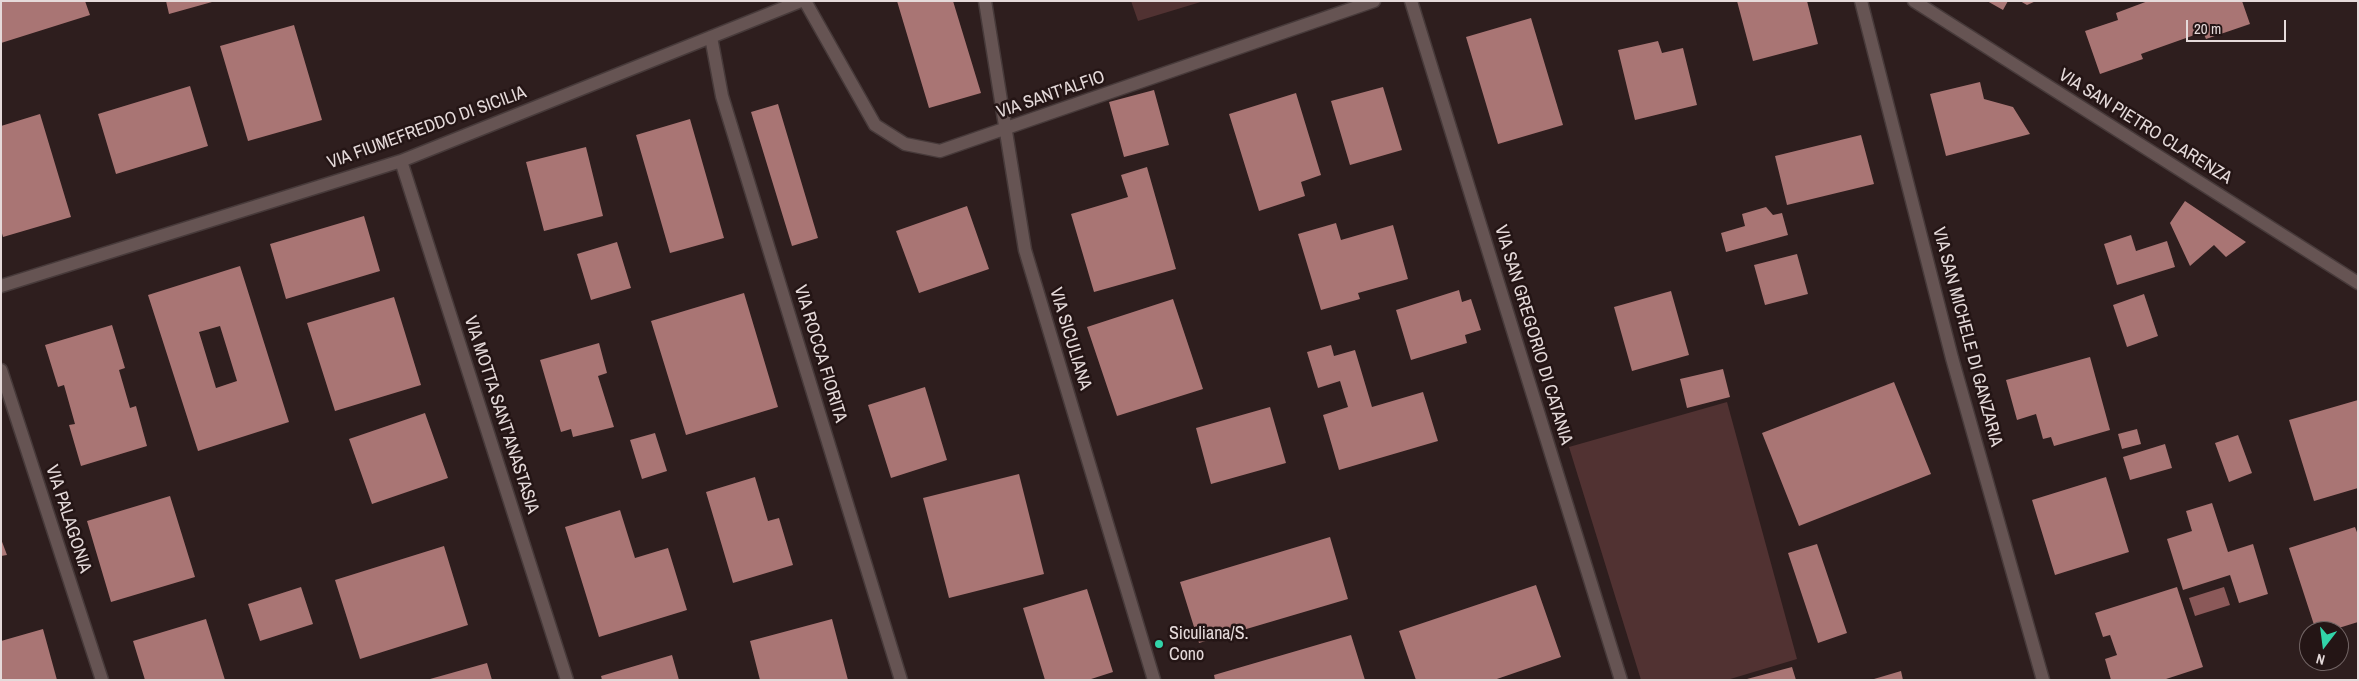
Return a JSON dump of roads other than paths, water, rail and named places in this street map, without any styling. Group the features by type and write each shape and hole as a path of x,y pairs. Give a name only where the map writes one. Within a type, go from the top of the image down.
{"street":[{"name":"VIA FIUMEFREDDO DI SICILIA","path":"1,286 401,161 803,1"},
{"name":"VIA SANT'ALFIO","path":"803,1 875,124 893,137 917,147 940,151 1006,130 1374,1"},
{"name":"VIA SICULIANA","path":"985,1 1025,250 1154,680"},
{"name":"VIA SAN GREGORIO DI CATANIA","path":"1411,1 1621,680"},
{"name":"VIA SAN MICHELE DI GANZARIA","path":"1861,1 1952,358 2043,680"},
{"name":"VIA SAN PIETRO CLARENZA","path":"1914,1 2358,284"},
{"name":"VIA ROCCA FIORITA","path":"711,37 722,96 901,680"},
{"name":"VIA MOTTA SANT'ANASTASIA","path":"401,161 567,680"},
{"name":"VIA PALAGONIA","path":"1,370 102,680"}],"place":[{"name":"Siculiana/S. Cono","path":"1159,644"}]}
